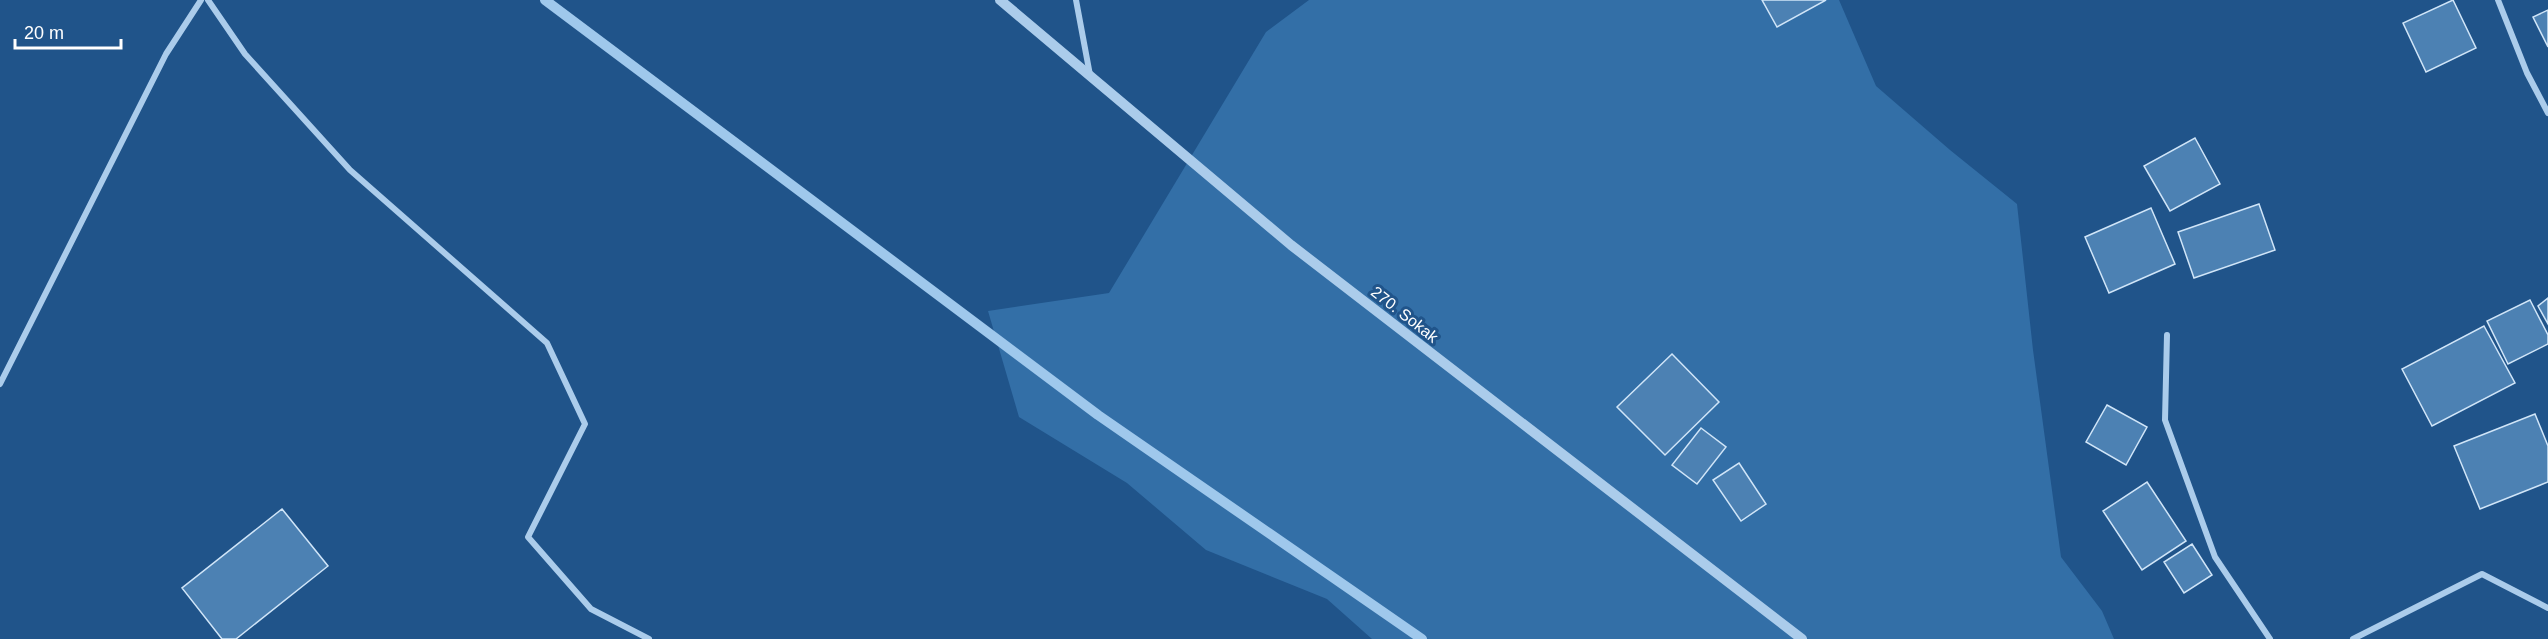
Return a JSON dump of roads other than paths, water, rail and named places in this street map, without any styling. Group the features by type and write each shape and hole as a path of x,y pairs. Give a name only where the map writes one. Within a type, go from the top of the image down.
{"street":[{"path":"0,384 166,54 201,0"},
{"path":"208,0 245,54 350,170 547,343 585,424 528,537 591,609 649,639"},
{"name":"270. Sokak","path":"1000,0 1091,79 1291,245 1802,639"},
{"path":"1076,0 1091,79"},
{"path":"2498,0 2527,73 2548,113"},
{"path":"2167,335 2165,420 2215,557 2270,639"},
{"path":"2353,639 2482,574 2548,608"}],"waterway":[{"path":"545,0 1098,415 1422,639"}]}
